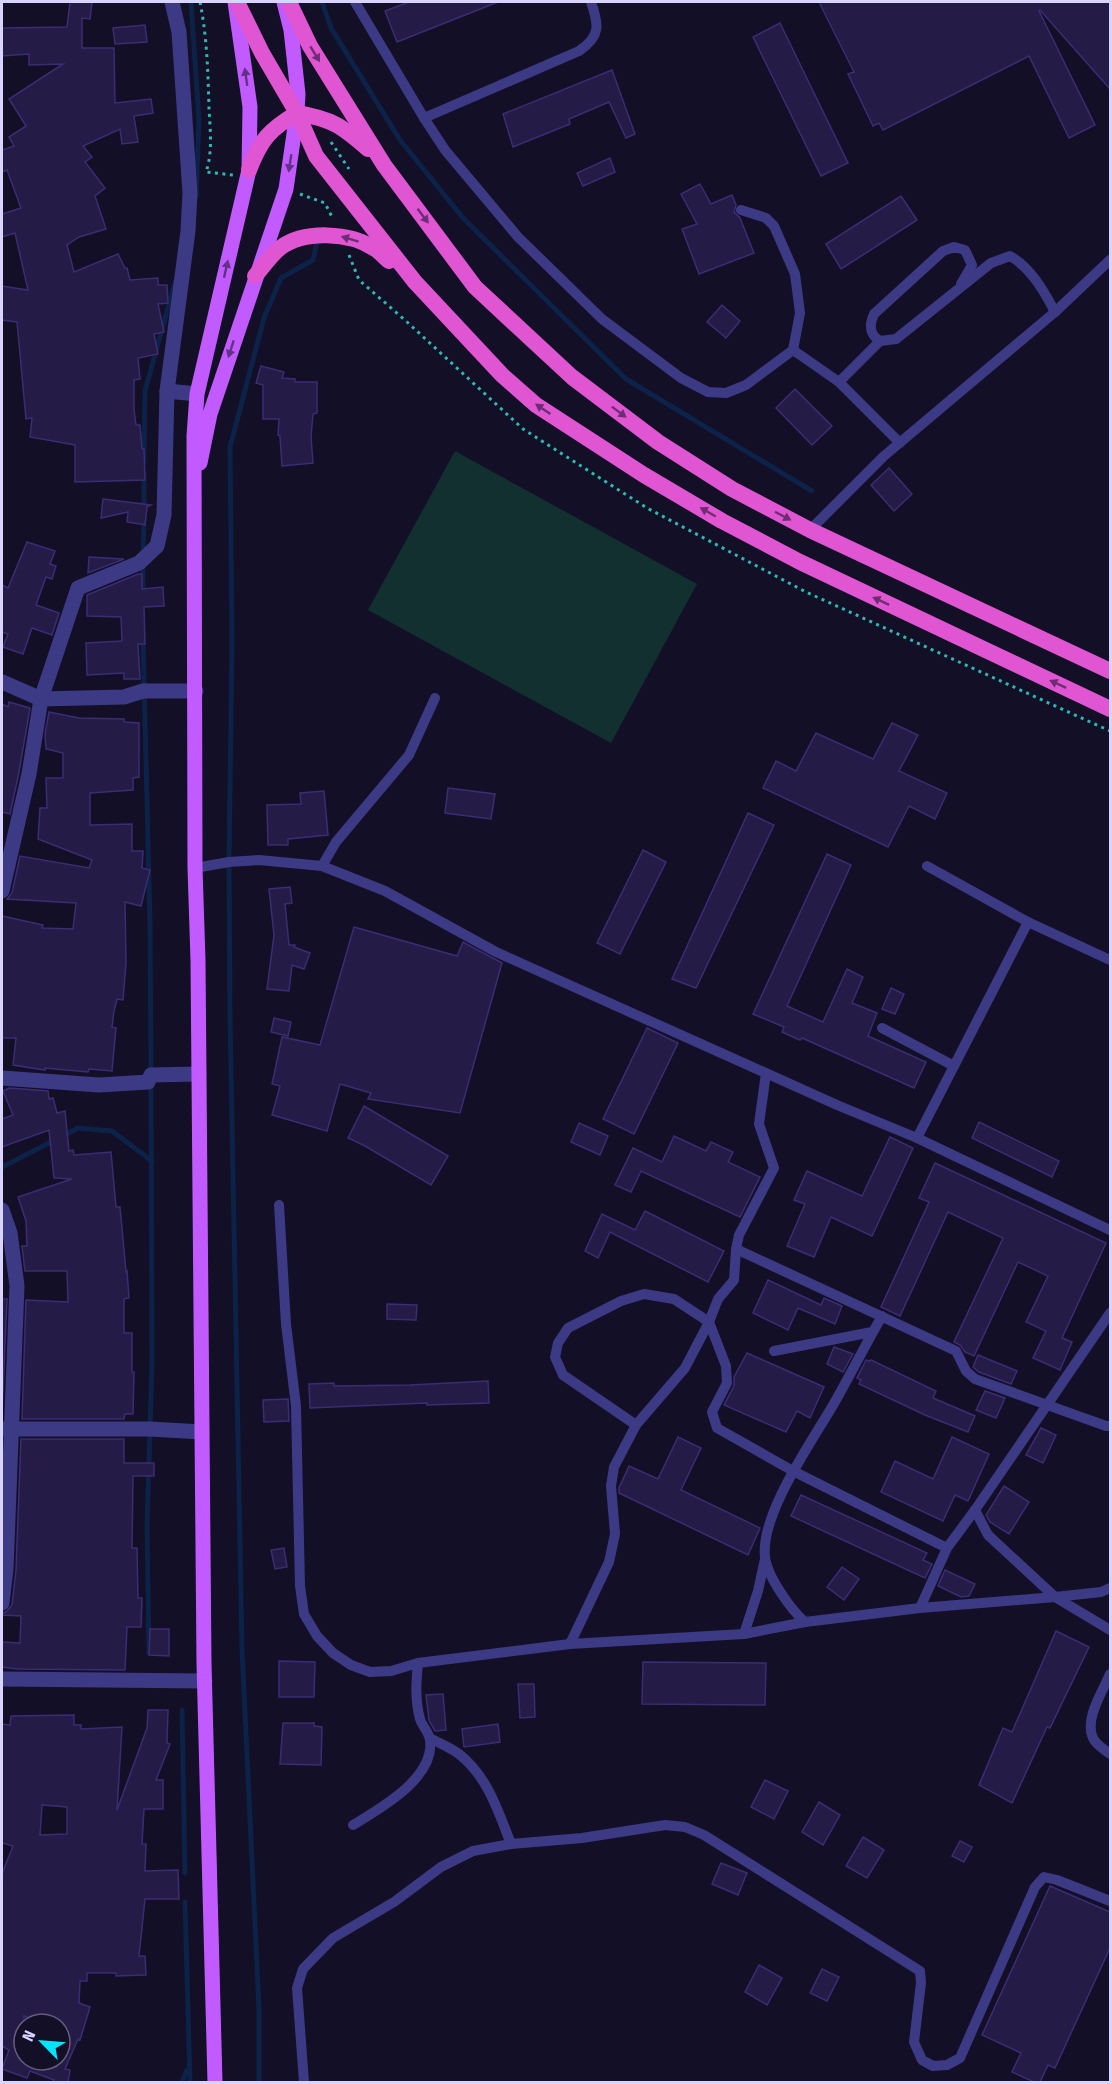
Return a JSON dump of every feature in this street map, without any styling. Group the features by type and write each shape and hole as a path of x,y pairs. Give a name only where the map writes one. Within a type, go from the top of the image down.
{"highway":[{"path":"236,2 297,114 316,156 415,282 502,375 536,405 644,475 722,521 800,562 1110,709"},
{"path":"287,2 310,46 384,165 475,287 572,377 658,442 732,489 810,530 1110,671"},
{"path":"249,170 259,146 276,126 297,114 329,120 338,125 384,165"},
{"path":"255,276 279,249 296,239 319,235 342,236 373,247 415,282"}],"main road":[{"path":"215,2082 205,1681 195,868 194,436 197,394 249,170 250,106 236,2"},
{"path":"194,492 210,414 286,189 298,94 287,2"}],"street":[{"path":"2,891 29,774 41,699 78,588 139,563 157,546 164,515 167,391 188,231 190,193 179,32 172,2"},
{"path":"167,391 197,394"},
{"path":"2,682 41,699 124,697 143,691 196,691"},
{"path":"2,1078 99,1085 148,1082 151,1075 199,1074"},
{"path":"2,1210 10,1233 17,1286 7,1430 6,1569 2,1603"},
{"path":"7,1430 150,1429 202,1432"},
{"path":"2,1679 205,1681"}],"lane":[{"path":"355,2 424,118 446,150 518,237 602,319 681,378 708,392 726,393 746,385 793,350 800,313 795,273 774,226 765,218 741,210"},
{"path":"424,118 579,51 591,42 597,30 591,2"},
{"path":"876,337 870,324 874,314 943,251 954,247 965,250 972,265 958,290"},
{"path":"876,337 896,339 991,263 1010,256 1018,260 1043,288 1055,312"},
{"path":"810,530 884,456 1055,312 1110,260"},
{"path":"839,382 862,359 876,337"},
{"path":"793,350 839,382 900,443"},
{"path":"322,866 336,842 409,755 435,698"},
{"path":"195,868 229,862 259,861 322,866 385,891 496,952 837,1105 917,1138 1110,1230"},
{"path":"927,866 1028,921 1110,960"},
{"path":"917,1138 1028,921"},
{"path":"882,1028 954,1066"},
{"path":"570,1644 609,1562 615,1534 611,1486 614,1467 636,1425 686,1368 718,1299 734,1280 739,1234 774,1168 759,1124 766,1073"},
{"path":"279,1205 286,1324 296,1406 300,1586 304,1614 317,1636 333,1653 351,1665 370,1672 391,1671 418,1663 570,1644 744,1634 805,1622 920,1608 1101,1592 1110,1588"},
{"path":"736,1249 956,1351 966,1371 975,1379 1110,1426"},
{"path":"636,1425 563,1375 555,1357 558,1343 568,1328 621,1301 644,1294 674,1299 709,1322 726,1366 727,1383 712,1412 717,1428 793,1471 946,1548"},
{"path":"920,1608 946,1548 1048,1406 1110,1313"},
{"path":"744,1634 765,1558 766,1539 774,1509 793,1471 882,1316"},
{"path":"774,1351 873,1332"},
{"path":"975,1510 988,1535 1055,1597 1110,1630"},
{"path":"765,1558 779,1590 796,1615 805,1622"},
{"path":"353,1825 393,1801 424,1769 430,1752 430,1738 421,1720 415,1693 418,1663"},
{"path":"1110,1674 1091,1723 1092,1737 1110,1754"},
{"path":"430,1738 458,1753 478,1773 491,1794 511,1844"},
{"path":"304,2082 297,1988 303,1969 333,1938 394,1902 441,1867 473,1851 511,1844 582,1838 665,1825 685,1827 704,1835 920,1971 921,1983 914,2042 922,2060 933,2066 947,2065 960,2058 1035,1887 1044,1878 1057,1880 1110,1901"}],"green space":[{"path":"455,451 697,584 611,743 368,610"}],"building":[{"path":"70,2 92,2 90,19 82,18 82,48 114,48 115,103 151,99 153,113 134,116 138,142 122,144 120,129 83,146 92,157 85,162 105,188 95,196 106,229 79,237 67,245 74,272 118,254 127,268 130,280 158,278 158,285 167,285 168,303 158,304 164,332 154,334 158,354 138,358 140,379 134,380 134,410 136,425 140,425 142,449 144,449 145,480 75,482 75,445 30,437 32,418 26,419 17,322 2,320 2,286 28,290 15,233 2,237 2,214 21,208 7,170 2,172 2,150 14,146 9,137 26,126 9,99 63,64 29,65 29,54 2,56 2,28 67,27"},
{"path":"409,2 498,2 397,42 385,11"},
{"path":"819,2 1110,2 1110,89 1040,10 1095,125 1069,138 1029,56 883,130 879,123 873,126 848,74 854,72"},
{"path":"780,23 848,163 821,176 753,37"},
{"path":"145,25 147,42 115,44 113,28"},
{"path":"612,70 635,134 626,138 609,102 569,119 570,124 513,147 503,114"},
{"path":"610,158 615,172 583,186 577,173"},
{"path":"700,184 711,204 732,195 736,205 734,212 740,218 754,253 699,274 682,229 697,224 681,194"},
{"path":"901,196 917,220 841,269 826,244"},
{"path":"722,305 740,321 726,338 707,322"},
{"path":"261,366 284,372 282,378 295,379 295,382 317,382 317,413 313,414 311,437 313,463 282,466 280,436 278,435 279,419 263,419 263,385 256,383"},
{"path":"795,389 832,426 812,445 776,408"},
{"path":"889,468 912,494 894,511 871,485"},
{"path":"103,499 151,505 147,507 145,525 127,522 128,512 101,518"},
{"path":"27,542 55,551 50,564 56,566 52,579 46,577 36,605 59,613 52,635 32,628 23,654 3,647 8,634 2,632 2,585 8,588"},
{"path":"89,557 124,559 88,573"},
{"path":"142,574 142,589 163,587 164,606 144,607 145,644 138,644 140,679 124,679 124,673 87,675 86,643 122,641 121,617 87,616 87,595"},
{"path":"9,702 30,708 10,814 2,812 2,704 8,707"},
{"path":"49,712 79,718 124,719 124,722 139,723 139,777 133,778 133,790 90,793 90,825 132,824 132,851 143,851 142,868 150,870 141,906 125,902 126,963 123,1000 117,999 114,1011 112,1027 116,1028 112,1071 89,1069 88,1072 45,1068 45,1070 13,1065 16,1038 2,1038 2,916 43,925 42,928 73,929 76,903 7,899 12,893 20,856 89,868 92,860 38,839 40,808 47,808 46,778 63,778 63,753 46,749 45,734"},
{"path":"892,723 918,735 899,771 947,793 935,819 909,806 888,847 763,788 776,761 796,771 816,733 873,759"},
{"path":"448,788 495,794 491,819 445,813"},
{"path":"324,791 328,835 288,839 288,845 268,845 267,805 301,804 300,793"},
{"path":"748,813 774,825 696,988 672,979"},
{"path":"643,850 666,862 620,954 597,943"},
{"path":"827,854 851,865 787,1006 823,1022 847,969 863,977 852,1003 877,1013 868,1036 926,1062 914,1088 802,1038 800,1040 782,1032 784,1027 753,1014"},
{"path":"290,887 292,903 285,904 289,945 295,945 294,947 310,953 304,969 292,965 289,991 267,989 274,935 269,889"},
{"path":"354,927 457,956 463,942 502,963 460,1113 368,1099 371,1093 340,1084 327,1131 272,1115 280,1086 272,1084 282,1037 320,1045"},
{"path":"891,988 904,994 895,1014 882,1009"},
{"path":"274,1018 291,1022 288,1036 271,1032"},
{"path":"647,1028 678,1043 634,1134 603,1119"},
{"path":"9,1088 48,1091 49,1099 53,1098 57,1113 65,1111 69,1151 73,1150 74,1155 111,1152 116,1207 120,1207 129,1298 124,1299 124,1333 132,1333 132,1372 134,1372 133,1414 125,1414 124,1419 22,1419 26,1300 68,1302 67,1271 25,1271 22,1246 27,1246 26,1221 18,1197 72,1179 54,1178 49,1130 2,1147 2,1119 13,1115 3,1091"},
{"path":"364,1106 448,1156 431,1185 348,1138"},
{"path":"979,1122 1059,1161 1052,1177 972,1138"},
{"path":"579,1123 608,1136 600,1155 571,1142"},
{"path":"674,1136 706,1151 711,1142 733,1152 728,1162 760,1177 740,1217 641,1171 631,1192 615,1185 633,1148 662,1162"},
{"path":"890,1137 913,1148 872,1236 831,1217 814,1257 787,1246 805,1204 794,1200 807,1171 862,1196"},
{"path":"935,1163 1106,1243 1062,1338 1072,1342 1060,1370 1033,1358 1046,1331 1026,1322 1048,1276 1018,1262 974,1356 965,1352 960,1345 954,1342 1003,1238 948,1212 900,1316 881,1307 929,1202 919,1198"},
{"path":"645,1211 724,1251 708,1282 610,1232 598,1258 585,1251 602,1214 635,1230"},
{"path":"768,1280 821,1305 824,1298 842,1306 835,1324 798,1308 788,1330 753,1313"},
{"path":"2,1299 7,1299 2,1412"},
{"path":"387,1304 417,1305 416,1320 387,1319"},
{"path":"834,1347 853,1354 843,1372 827,1364"},
{"path":"747,1353 824,1387 810,1418 797,1411 786,1432 724,1405 734,1386 734,1377"},
{"path":"978,1355 1017,1371 1011,1384 979,1372 973,1367"},
{"path":"866,1360 871,1360 936,1391 933,1398 975,1416 968,1432 859,1384 861,1380 857,1378"},
{"path":"488,1381 489,1403 310,1408 309,1384 410,1385"},
{"path":"985,1391 1005,1398 996,1418 976,1410"},
{"path":"288,1399 289,1421 264,1422 263,1400"},
{"path":"1041,1428 1056,1435 1043,1463 1026,1455"},
{"path":"678,1437 701,1448 681,1490 760,1528 748,1555 619,1493 629,1466 658,1479"},
{"path":"952,1437 989,1454 968,1501 955,1495 943,1521 881,1492 895,1461 933,1479"},
{"path":"21,1439 124,1439 124,1463 154,1463 154,1476 133,1476 132,1548 137,1548 138,1598 142,1598 141,1627 127,1627 125,1670 2,1667 2,1642 20,1643 21,1616 2,1615 2,1613 12,1605 16,1570"},
{"path":"1004,1486 1029,1502 1009,1534 990,1522 986,1515"},
{"path":"801,1495 927,1553 923,1560 932,1564 925,1578 791,1516"},
{"path":"284,1548 287,1567 275,1569 271,1550"},
{"path":"842,1567 859,1579 844,1600 827,1587"},
{"path":"945,1570 975,1584 969,1596 961,1597 938,1586"},
{"path":"150,1629 169,1629 169,1656 149,1655"},
{"path":"1056,1631 1089,1647 1050,1728 1047,1727 1012,1803 979,1785 1003,1728 1012,1732"},
{"path":"279,1661 315,1662 314,1697 279,1697"},
{"path":"643,1662 766,1663 765,1705 642,1704"},
{"path":"518,1684 534,1684 535,1717 520,1718"},
{"path":"443,1694 446,1730 435,1731 429,1720 426,1695"},
{"path":"148,1710 168,1710 167,1743 170,1744 156,1780 163,1780 163,1809 144,1809 142,1844 146,1844 145,1871 178,1870 179,1899 145,1899 139,1956 145,1956 146,1975 116,1976 116,1973 87,1973 87,1981 80,1981 79,2003 90,2007 80,2040 78,2039 72,2053 72,2012 12,2012 12,2072 30,2072 27,2078 2,2069 9,2050 2,2046 2,1874 13,1846 2,1843 2,1724 10,1725 11,1716 74,1715 74,1725 81,1725 81,1729 122,1727 117,1810 147,1728","holes":["42,1805 67,1807 67,1834 40,1835"]},
{"path":"283,1723 314,1723 314,1726 322,1727 321,1765 280,1764"},
{"path":"498,1724 500,1742 464,1747 462,1729"},
{"path":"765,1780 788,1791 774,1819 751,1807"},
{"path":"819,1802 840,1815 823,1845 802,1832"},
{"path":"863,1837 884,1850 867,1878 846,1866"},
{"path":"960,1841 972,1847 964,1862 952,1856"},
{"path":"721,1863 747,1873 738,1895 712,1884"},
{"path":"1050,1886 1110,1912 1110,1948 1055,2068 1048,2065 1040,2082 1034,2082 1012,2072 1021,2053 982,2035"},
{"path":"759,1965 782,1978 767,2005 745,1992"},
{"path":"822,1969 839,1977 827,2001 810,1993"},
{"path":"33,2072 70,2072 68,2082 53,2082 54,2080"}],"waterway":[{"path":"191,2 199,121 196,197"},
{"path":"322,2 331,28 400,140 463,218 626,379 812,491"},
{"path":"259,2082 259,2009 242,1649 230,1018 229,862 232,641 230,447 264,318 281,278 313,260 317,242"},
{"path":"144,463 145,391 175,282"},
{"path":"144,473 144,508"},
{"path":"143,553 144,518"},
{"path":"143,563 143,595"},
{"path":"143,638 151,1072"},
{"path":"149,1653 147,1525 152,1362 151,1082"},
{"path":"63,1136 78,1128 112,1131 152,1161"},
{"path":"2,1167 55,1140"},
{"path":"182,1710 185,1873"},
{"path":"185,1902 190,2082"},
{"path":"182,2082 187,2070"}]}
